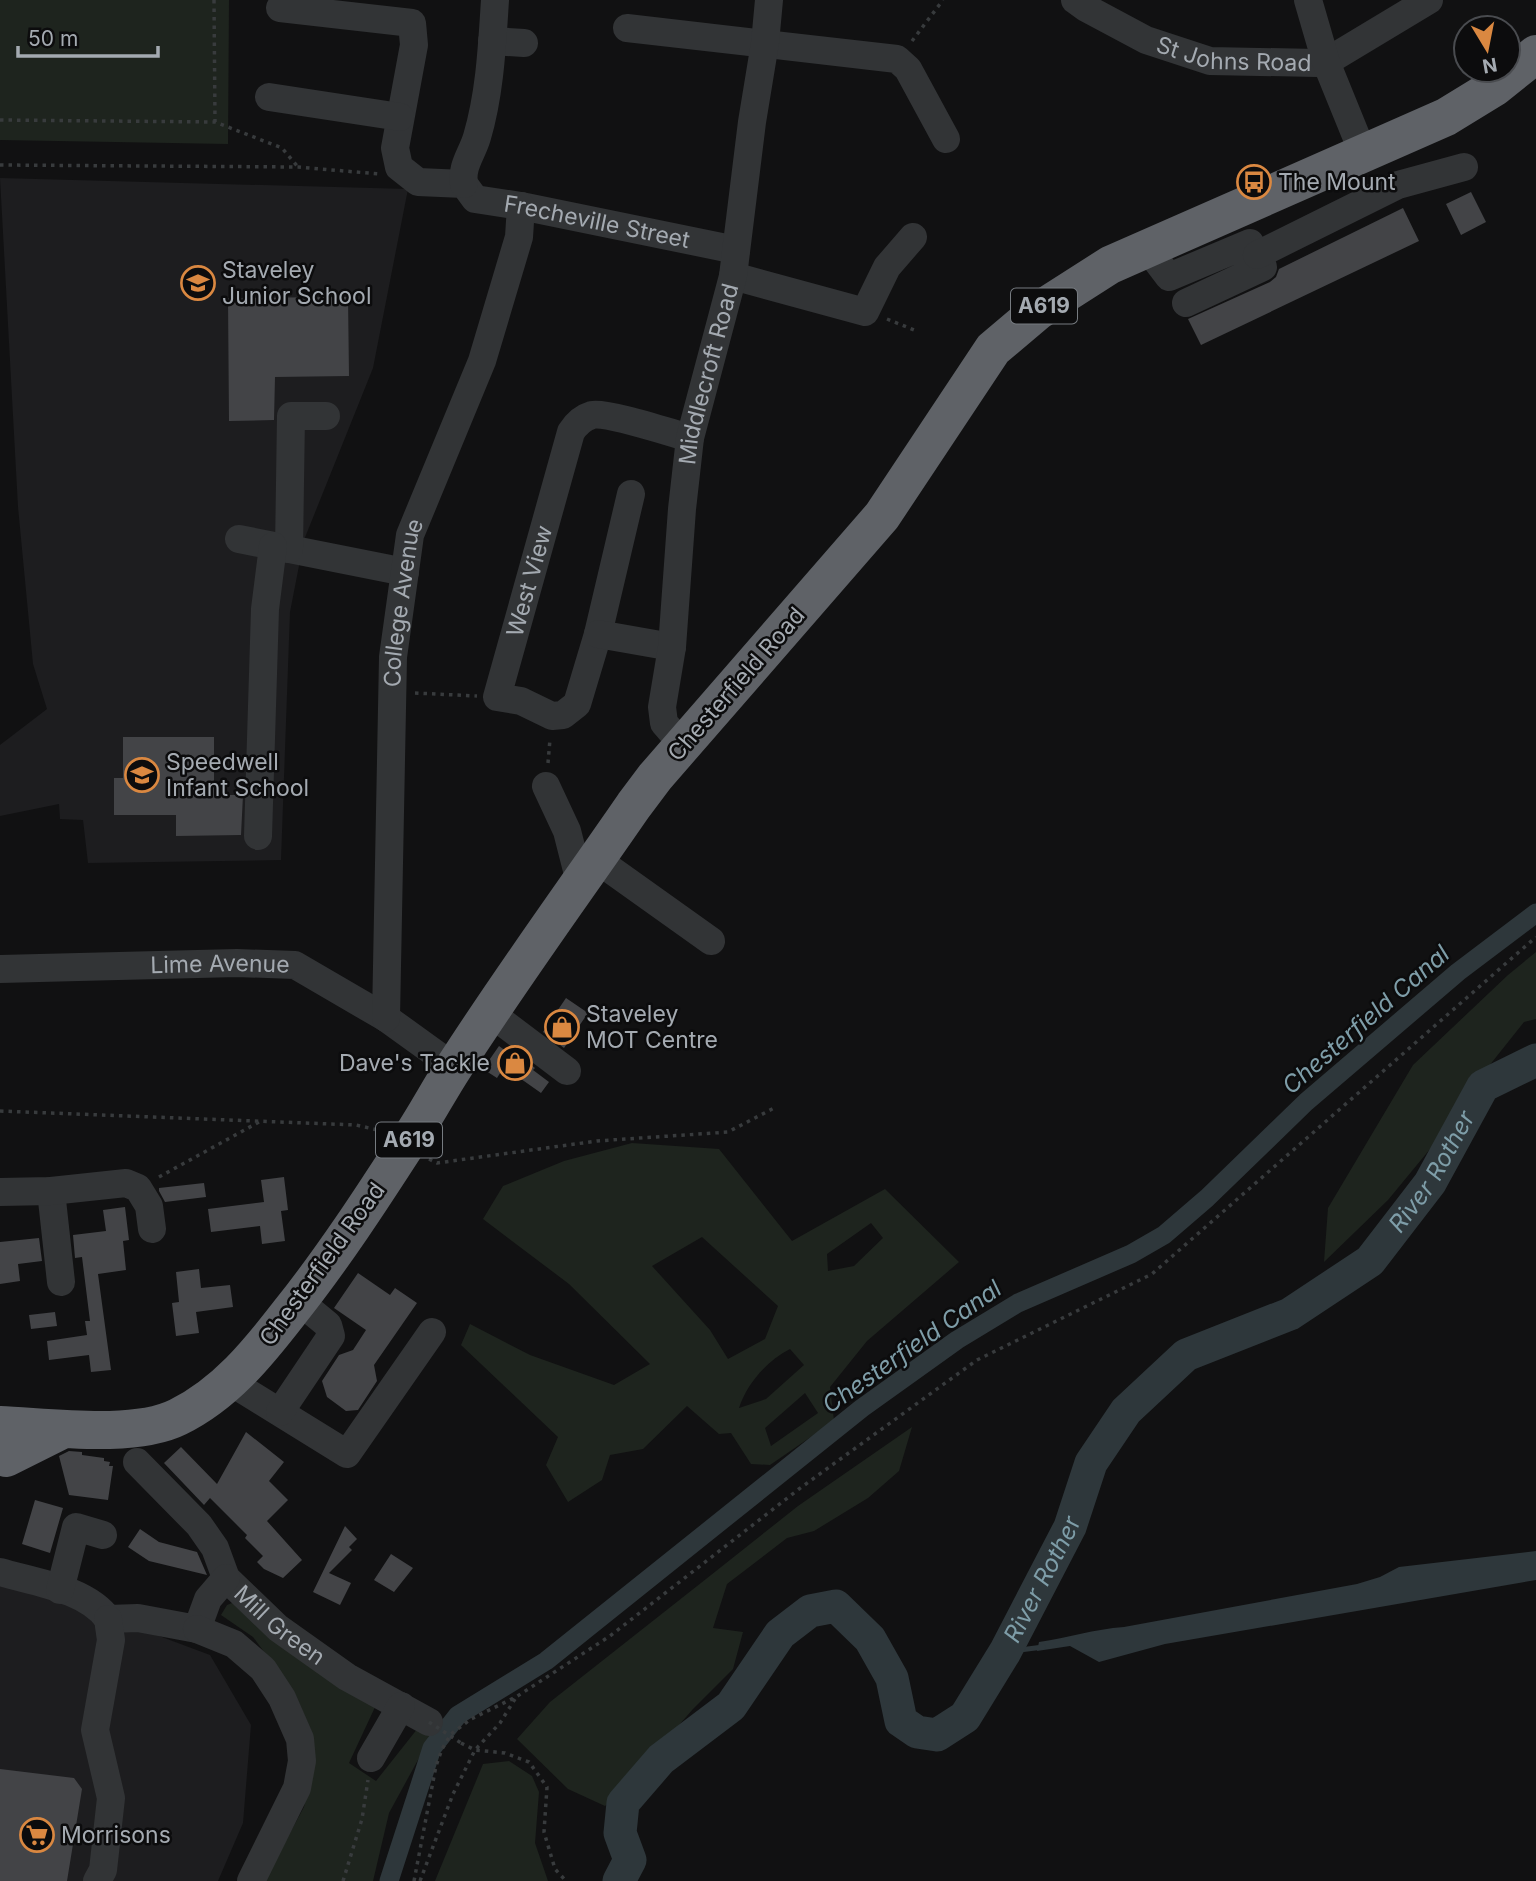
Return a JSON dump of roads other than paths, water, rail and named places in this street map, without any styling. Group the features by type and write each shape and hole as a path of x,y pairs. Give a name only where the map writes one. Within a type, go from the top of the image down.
{"highway":[{"name":"Chesterfield Road","path":"1,1443 62,1430 136,1428 177,1418 229,1381 259,1351 317,1279 409,1141 454,1067 655,777 881,516 993,349 1012,331 1080,282 1147,248 1446,117 1495,87 1536,54"}],"street":[{"name":"Middlecroft Road","path":"683,745 669,730 662,715 672,647 690,438 734,263 769,0"},
{"name":"St Johns Road","path":"1076,0 1146,40 1210,61 1326,62 1430,0"},
{"path":"1308,0 1326,62 1363,153"},
{"path":"280,8 413,12 414,45 395,148 399,167 418,182 464,184 462,172 477,138 490,73 495,2"},
{"path":"627,27 897,59 908,69 946,139"},
{"path":"492,41 524,43"},
{"path":"269,97 400,117"},
{"path":"1256,255 1398,185 1464,167"},
{"name":"Frecheville Street","path":"464,184 475,199 521,206 734,263 865,312 887,267 913,237"},
{"name":"College Avenue","path":"386,1018 393,657 410,535 482,362 519,237 521,206"},
{"path":"1147,248 1169,277 1250,243 1263,267 1186,303"},
{"name":"West View","path":"598,634 578,704 564,715 552,716 521,701 497,697 575,425 583,419 601,415 690,438"},
{"path":"258,836 265,609 281,547 291,416 326,416"},
{"path":"631,494 598,634 672,647"},
{"path":"239,539 405,572"},
{"path":"546,786 588,871 711,941"},
{"name":"Lime Avenue","path":"0,968 237,963 295,965 386,1018 454,1067"},
{"path":"493,1015 567,1070"},
{"path":"0,1192 51,1191 126,1183 138,1188 149,1206 152,1228"},
{"path":"51,1191 61,1282"},
{"path":"280,1412 331,1336 328,1325 299,1301"},
{"path":"229,1381 347,1454 432,1332"},
{"name":"Mill Green","path":"137,1462 199,1525 215,1548 226,1578 278,1628 347,1677 429,1722"},
{"path":"60,1590 76,1528 103,1535"},
{"path":"0,1572 87,1598 101,1608 108,1619 111,1640 95,1730 111,1798 103,1870 97,1881"},
{"path":"197,1629 208,1599 226,1578"},
{"path":"108,1619 138,1618 197,1629 234,1644 263,1669 282,1698 300,1739 302,1761 297,1788 251,1881"},
{"path":"371,1758 401,1706"}],"waterway":[{"name":"Chesterfield Canal","path":"389,1881 432,1748 458,1715 546,1661 862,1408 957,1340 1018,1303 1131,1254 1164,1235 1207,1198 1306,1102 1458,972 1536,913"},
{"name":"River Rother","path":"619,1881 630,1860 620,1833 623,1803 661,1759 731,1706 780,1634 810,1611 836,1606 870,1639 892,1678 901,1721 917,1732 937,1735 965,1717 1005,1652 1070,1527 1091,1463 1126,1411 1186,1355 1290,1314 1370,1261 1430,1183 1483,1086 1536,1060"},
{"path":"1005,1652 1043,1647"}],"place":[{"name":"The Mount","path":"1254,182"},
{"name":"Staveley Junior School","path":"198,283"},
{"name":"Speedwell Infant School","path":"142,775"},
{"name":"Staveley MOT Centre","path":"562,1027"},
{"name":"Dave's Tackle","path":"515,1063"},
{"name":"Morrisons","path":"37,1835"}]}
